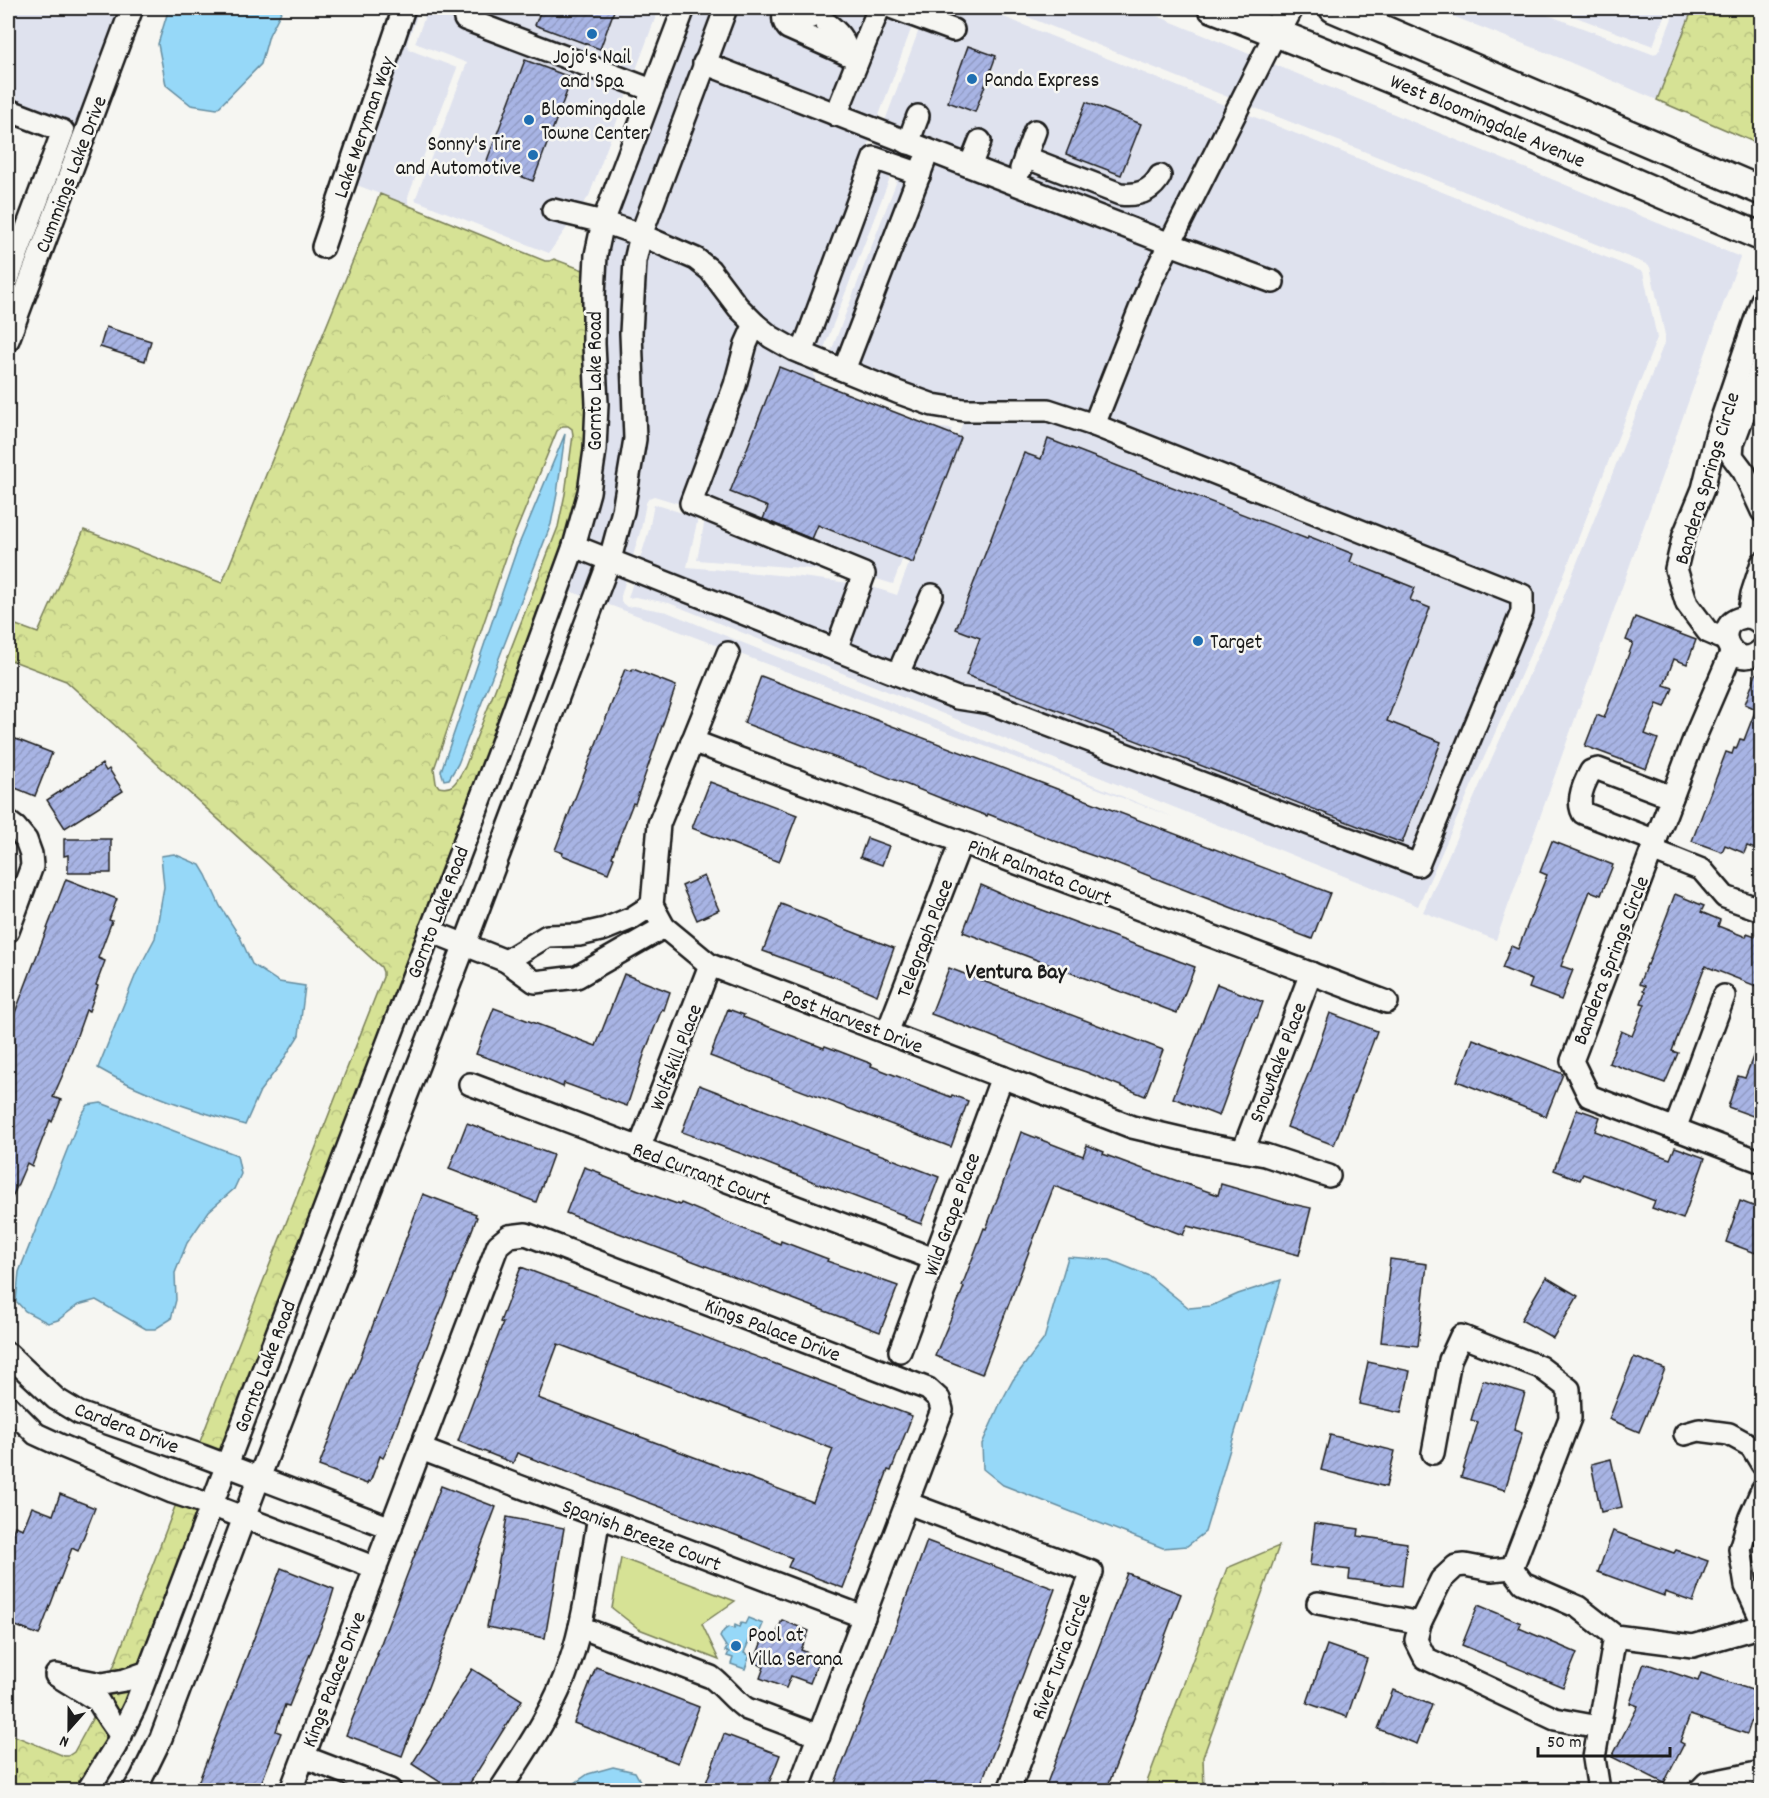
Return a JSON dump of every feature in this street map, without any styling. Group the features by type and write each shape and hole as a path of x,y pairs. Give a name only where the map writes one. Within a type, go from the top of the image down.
{"main road":[{"name":"West Bloomingdale Avenue","path":"1212,8 1496,122 1761,237"},
{"path":"1276,32 1289,8"},
{"name":"West Bloomingdale Avenue","path":"1333,8 1761,190"}],"street":[{"name":"Cummings Lake Drive","path":"8,340 132,8"},
{"name":"Lake Meryman Way","path":"323,247 404,8"},
{"name":"Gornto Lake Road","path":"88,1791 105,1765 135,1706 574,546 589,492 595,450 596,255 603,222 684,8"},
{"name":"Gornto Lake Road","path":"134,1791 161,1738 610,560 623,511 635,439 631,333 635,261 641,235 726,8"},
{"path":"786,8 783,16 784,24 788,28 853,57"},
{"path":"836,115 853,57 879,8"},
{"path":"892,8 953,30"},
{"path":"811,16 837,31 853,57"},
{"path":"465,19 652,90"},
{"path":"1094,425 1151,281 1276,32"},
{"path":"704,63 1273,282"},
{"path":"8,110 63,131 8,279"},
{"path":"908,143 918,116"},
{"path":"1015,184 1035,131"},
{"path":"970,166 980,141"},
{"path":"844,370 929,150"},
{"path":"1025,157 1120,194 1134,195 1146,191 1160,176"},
{"path":"802,353 874,158 920,174"},
{"path":"553,210 603,222 641,235 696,259 710,270 738,307 755,324 771,337 802,353 933,405 964,410 1048,410 1094,425 1522,596 1522,612 1418,865 990,703 957,698 574,546"},
{"name":"Bandera Springs Circle","path":"1761,300 1716,436 1703,489 1684,536 1676,569 1687,604 1707,632 1729,646 1572,1061 1589,1096 1761,1162"},
{"path":"755,324 691,504 864,574 836,650"},
{"name":"Bandera Springs Circle","path":"1761,365 1733,443 1732,456 1744,472 1761,511"},
{"path":"1761,563 1752,594 1755,621 1737,619 1728,627 1729,646 1744,657 1751,656 1761,649"},
{"path":"898,674 932,595"},
{"path":"506,961 547,936 579,935 605,929 632,918 652,905 659,824 728,654"},
{"name":"Pink Palmata Court","path":"692,741 1387,1002"},
{"path":"1672,797 1598,770 1591,771 1580,800 1583,813 1654,845 1702,870 1725,897 1761,910"},
{"path":"8,822 26,840 32,866 8,931"},
{"name":"Telegraph Place","path":"887,1033 961,842"},
{"name":"Post Harvest Drive","path":"652,905 664,927 710,965 1132,1127 1209,1145 1266,1155 1329,1176"},
{"path":"430,931 506,961 535,982 577,977 664,927"},
{"path":"579,935 595,966"},
{"name":"Wolfskill Place","path":"639,1149 710,965"},
{"name":"Snowflake Place","path":"1243,1151 1311,974"},
{"path":"1675,1129 1724,996"},
{"name":"Wild Grape Place","path":"900,1351 1002,1077"},
{"name":"Red Currant Court","path":"470,1084 934,1259"},
{"name":"Kings Palace Drive","path":"291,1791 498,1245 509,1236 526,1234 928,1389 939,1399 942,1410 798,1791"},
{"path":"1433,1453 1450,1360 1461,1336 1540,1367 1569,1389 1570,1418 1512,1568"},
{"name":"Cardera Drive","path":"8,1354 56,1399 79,1413 226,1465"},
{"name":"Cardera Drive","path":"8,1406 36,1434 172,1492 211,1504"},
{"path":"1685,1434 1699,1430 1729,1434 1750,1446 1761,1464"},
{"name":"Spanish Breeze Court","path":"421,1449 864,1617"},
{"path":"226,1465 391,1527"},
{"path":"1512,1568 1523,1583 1578,1607 1615,1636 1693,1646 1761,1623 1746,1586 1740,1549 1761,1490"},
{"name":"River Turia Circle","path":"907,1503 1092,1572 1009,1791"},
{"path":"211,1504 376,1568"},
{"path":"500,1791 558,1694 571,1661 580,1627 599,1518"},
{"path":"1512,1568 1491,1570 1465,1565 1456,1566 1450,1570 1442,1580 1420,1623 1416,1640 1425,1658 1555,1719 1599,1727"},
{"path":"1318,1603 1420,1623"},
{"path":"580,1627 711,1677 736,1702 747,1709 819,1736"},
{"path":"1599,1791 1594,1758 1615,1636"},
{"path":"121,1736 98,1701 56,1675 102,1684 125,1680 148,1672"},
{"path":"304,1757 390,1791"},
{"path":"1700,1791 1707,1782 1761,1773"}],"shaded area":[{"path":"8,8 122,8 76,131 70,130 67,121 8,99"},
{"path":"412,8 420,8 408,40 407,45 410,50 457,68 408,197 408,205 344,180"},
{"path":"428,8 659,8 589,196 549,253 415,200 467,63 415,43"},
{"path":"693,8 716,8 636,222 615,215"},
{"path":"736,8 919,8 868,145 871,152 896,162 814,374 819,383 928,427 952,429 893,584 867,576 802,568 697,560 705,519 700,510 654,496 646,503 621,602 627,607 634,606 667,612 1173,817 604,603 640,332 645,262 650,237"},
{"path":"927,8 981,8 1643,272 1657,338 1552,605 1418,906 669,603 635,597 628,598 649,530 654,504 698,518 687,567 866,585 897,595 963,422 931,418 822,375 906,157 876,145"},
{"path":"1005,8 1138,8 1740,257 1496,940 1423,912 1559,608 1665,341 1650,267"},
{"path":"1432,8 1529,8 1652,54 1657,53 1660,49 1676,8 1693,8 1657,100 1560,58"},
{"path":"1552,8 1667,8 1653,46"},
{"path":"610,235 630,242 625,439 622,468 608,533 587,597 569,591 602,319 605,256"}],"green space":[{"path":"1693,8 1761,8 1761,145 1657,100"},
{"path":"380,194 545,261 554,259 586,271 589,381 587,436 580,491 570,531 547,597 221,1452 199,1444 383,977 383,972 381,967 66,681 8,659 8,622 38,633 84,530 222,583","holes":["563,426 572,429 573,435 558,527 465,767 452,785 439,787 436,783 434,769 510,546 557,431"]},
{"path":"176,1504 199,1511 117,1724 87,1776 76,1790 8,1790 8,1733 64,1756 74,1752 97,1710"},
{"path":"1279,1546 1203,1757 1204,1790 1144,1790 1227,1568"},
{"path":"621,1558 735,1601 702,1624 719,1660 639,1629 612,1608"}],"water":[{"path":"169,8 283,8 269,35 261,64 217,109 191,105 166,85 158,44"},
{"path":"565,434 551,524 458,764 449,779 444,780 441,771 517,549"},
{"path":"174,854 200,865 220,906 240,937 252,964 279,982 305,986 299,1035 260,1091 245,1125 151,1094 98,1068 136,974 155,938 164,887 161,856"},
{"path":"101,1103 237,1155 241,1174 234,1189 209,1211 187,1243 175,1273 176,1300 171,1319 155,1329 146,1329 96,1300 78,1305 58,1320 48,1323 25,1311 16,1301 19,1272 80,1117 88,1105"},
{"path":"1068,1257 1110,1260 1149,1276 1189,1308 1211,1306 1238,1294 1281,1280 1205,1532 1187,1546 1163,1548 1003,1485 983,1469 982,1444 1013,1380 1044,1339"},
{"name":"Pool at Villa Serana","path":"748,1618 763,1624 757,1638 751,1636 744,1653 750,1655 745,1669 731,1664 733,1658 727,1656 729,1652 725,1651 727,1648 720,1637 722,1632 729,1627 734,1629 735,1625 739,1627 741,1623 745,1624"},
{"path":"613,1767 635,1772 645,1790 565,1790 588,1774"},
{"path":"1381,1783 1408,1790 1342,1790"}],"building":[{"name":"Bloomingdale Towne Center","path":"542,8 615,8 600,49 535,25"},
{"name":"Panda Express","path":"968,46 996,56 975,112 948,102"},
{"name":"Bloomingdale Towne Center","path":"525,60 572,78 533,181 486,163"},
{"path":"1086,102 1141,124 1121,175 1066,154"},
{"path":"106,327 151,341 145,361 100,347"},
{"path":"779,367 961,438 913,563 818,525 812,539 763,519 768,507 730,492"},
{"name":"Target","path":"1048,439 1307,539 1308,536 1353,554 1350,562 1415,588 1410,600 1430,608 1387,721 1441,742 1402,843 966,675 980,638 956,629 1024,453 1041,459"},
{"path":"1635,617 1696,640 1687,664 1674,659 1664,685 1673,688 1665,707 1657,704 1645,734 1658,739 1646,769 1585,746 1597,715 1604,718 1633,643 1626,640"},
{"path":"1761,665 1761,851 1747,846 1744,853 1725,845 1722,852 1692,841 1726,752 1732,754 1740,739 1744,740 1756,709 1745,704"},
{"path":"625,669 632,671 633,669 676,686 608,873 562,855 563,853 555,850"},
{"path":"761,676 1330,893 1312,939 744,723"},
{"path":"8,736 52,753 35,796 8,785"},
{"path":"102,764 106,771 109,769 123,791 65,828 47,800"},
{"path":"710,782 797,815 779,862 692,828"},
{"path":"867,838 889,846 882,865 860,857"},
{"path":"64,839 111,839 111,873 68,873 68,855 64,856"},
{"path":"1552,841 1613,865 1601,895 1590,891 1561,966 1573,970 1561,1000 1529,988 1532,980 1502,968 1511,946 1518,949 1547,875 1540,872"},
{"path":"704,876 719,910 697,920 682,886"},
{"path":"66,879 117,899 109,920 112,921 98,958 105,961 96,985 98,986 89,1011 86,1010 53,1097 61,1100 52,1122 50,1120 32,1166 27,1163 8,1207 8,1031"},
{"path":"981,885 1195,967 1177,1013 963,932"},
{"path":"1675,894 1704,906 1701,912 1720,920 1718,926 1746,937 1747,933 1761,938 1761,988 1705,966 1672,1051 1678,1053 1665,1083 1609,1063 1621,1031 1632,1036 1645,1004 1641,1003 1645,986 1639,984"},
{"path":"781,904 894,948 877,995 763,951"},
{"path":"949,968 1163,1050 1145,1096 931,1014"},
{"path":"624,974 670,992 645,1052 627,1106 564,1083 563,1087 476,1054 494,1008 596,1046"},
{"path":"1217,984 1263,1002 1219,1116 1173,1098"},
{"path":"728,1009 744,1015 743,1017 824,1048 825,1046 841,1052 951,1097 952,1095 968,1101 951,1147 710,1056"},
{"path":"1330,1013 1377,1031 1334,1145 1287,1127"},
{"path":"1760,1038 1761,1119 1728,1107 1738,1076 1745,1078"},
{"path":"1473,1039 1563,1074 1546,1116 1457,1081"},
{"path":"699,1085 939,1177 921,1224 905,1218 906,1216 682,1132"},
{"path":"1577,1109 1600,1117 1595,1131 1670,1159 1675,1147 1705,1158 1683,1219 1652,1208 1655,1201 1583,1174 1580,1180 1554,1170"},
{"path":"467,1123 553,1155 536,1202 449,1169"},
{"path":"1021,1132 1083,1156 1087,1145 1104,1152 1103,1154 1218,1195 1221,1184 1311,1208 1299,1255 1187,1226 1183,1235 1054,1186 982,1374 935,1356 964,1287 962,1286 984,1228 986,1229"},
{"path":"584,1167 644,1192 680,1205 681,1203 780,1244 781,1241 828,1259 827,1261 898,1286 880,1332 566,1213"},
{"path":"423,1194 476,1214 477,1217 387,1450 383,1458 380,1456 370,1482 368,1481 367,1484 319,1466"},
{"path":"1740,1201 1761,1209 1761,1255 1726,1242"},
{"path":"1390,1259 1427,1264 1418,1346 1381,1342"},
{"path":"521,1267 912,1416 891,1471 888,1470 843,1588 788,1567 792,1558 738,1536 517,1453 513,1463 458,1441 503,1323 500,1322","holes":["558,1344 833,1449 813,1502 538,1398"]},
{"path":"1546,1277 1578,1296 1553,1338 1521,1320"},
{"path":"1634,1357 1665,1369 1639,1432 1609,1419"},
{"path":"1368,1362 1410,1371 1401,1413 1359,1404"},
{"path":"1483,1380 1525,1393 1514,1430 1522,1433 1505,1490 1461,1477 1478,1422 1471,1420"},
{"path":"1330,1435 1395,1451 1386,1487 1321,1470"},
{"path":"1611,1459 1622,1507 1601,1512 1591,1464"},
{"path":"441,1486 496,1507 402,1756 346,1735"},
{"path":"60,1494 95,1508 78,1551 72,1548 39,1635 8,1623 8,1547 15,1526 23,1529 32,1507 53,1515"},
{"path":"507,1517 564,1528 545,1638 487,1627"},
{"path":"1315,1523 1359,1529 1358,1536 1407,1543 1402,1586 1349,1579 1350,1570 1310,1565"},
{"path":"1613,1531 1674,1553 1676,1550 1708,1561 1693,1602 1665,1592 1664,1596 1598,1572"},
{"path":"927,1541 1055,1589 1001,1733 978,1791 832,1791 888,1647"},
{"path":"281,1568 334,1589 289,1706 285,1705 276,1731 281,1733 258,1791 195,1791"},
{"path":"1127,1573 1181,1594 1136,1713 1106,1791 1044,1791"},
{"path":"1478,1605 1521,1623 1519,1628 1577,1653 1563,1687 1462,1645"},
{"path":"782,1620 809,1631 801,1650 820,1658 810,1683 791,1676 786,1688 760,1678 764,1667 754,1662 764,1636 774,1640"},
{"path":"1327,1645 1367,1659 1347,1717 1307,1703"},
{"path":"1644,1663 1698,1681 1701,1673 1761,1693 1747,1734 1690,1715 1680,1742 1684,1744 1664,1783 1612,1757 1638,1706 1630,1703"},
{"path":"596,1667 699,1707 678,1763 574,1723"},
{"path":"472,1669 522,1700 465,1791 454,1791 412,1764"},
{"path":"1393,1690 1432,1705 1417,1744 1378,1729"},
{"path":"724,1734 780,1755 766,1791 703,1791"}],"place":[{"name":"Jojo's Nail and Spa","path":"592,34"},
{"name":"Panda Express","path":"972,79"},
{"name":"Bloomingdale Towne Center","path":"529,120"},
{"name":"Sonny's Tire and Automotive","path":"533,155"},
{"name":"Target","path":"1198,641"},
{"name":"Pool at Villa Serana","path":"736,1646"}],"district":[{"name":"Ventura Bay","path":"1016,970"}]}
